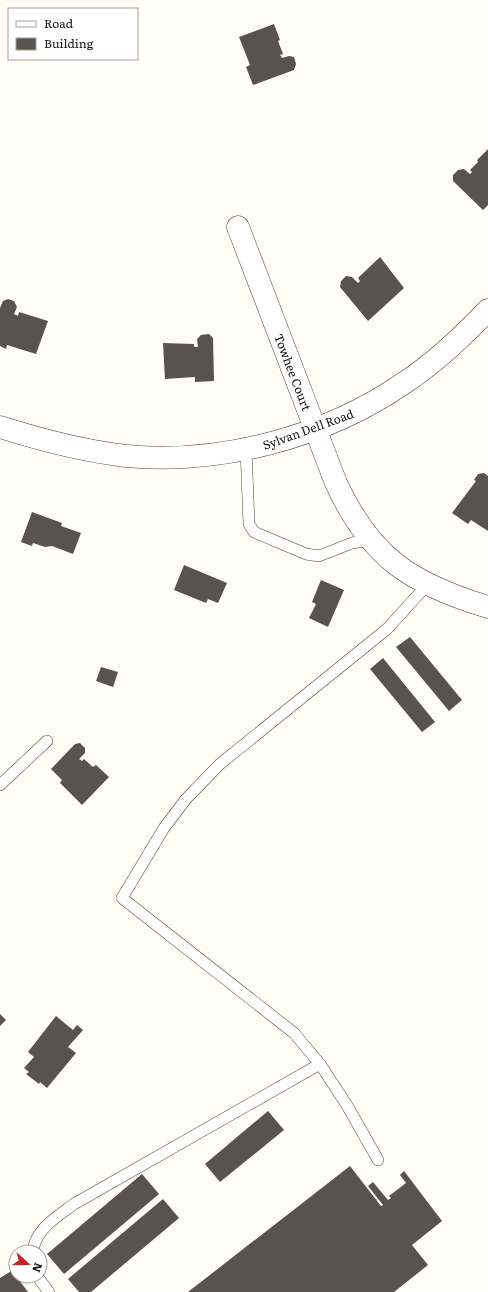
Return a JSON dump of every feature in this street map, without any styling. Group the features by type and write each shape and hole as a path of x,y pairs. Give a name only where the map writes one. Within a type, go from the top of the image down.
{"street":[{"name":"Towhee Court","path":"238,227 345,503 370,540 398,566 427,585 488,607"},
{"name":"Sylvan Dell Road","path":"0,427 81,449 127,456 170,457 220,454 267,445 362,409 405,383 449,348 488,310"}],"lane":[{"path":"246,449 249,524 254,532 306,554 319,556 352,543 370,540"},
{"path":"378,1160 348,1107 320,1064 294,1033 122,898 164,828 186,799 220,764 387,629 427,585"},
{"path":"0,785 47,741"},
{"path":"36,1244 39,1234 52,1221 74,1204 320,1064"}],"building":[{"path":"274,24 283,54 280,55 282,58 289,56 294,57 296,64 294,70 253,85 246,67 250,65 239,37"},
{"path":"488,149 488,205 483,210 453,181 453,175 458,170 464,169 470,174 472,172 470,170 478,162 477,160"},
{"path":"380,257 404,288 368,321 340,287 341,281 346,276 352,277 358,283 360,281 358,278"},
{"path":"8,299 14,301 17,307 14,314 18,316 19,312 48,321 36,354 7,345 6,349 0,346 0,308 3,301"},
{"path":"209,334 213,338 214,381 195,382 195,377 165,379 163,343 194,344 194,347 198,347 197,339 201,335"},
{"path":"484,473 488,476 488,531 471,520 468,524 452,513 476,481 474,480 478,474"},
{"path":"32,512 62,523 61,526 81,533 73,554 52,546 45,547 33,543 32,546 21,542"},
{"path":"184,565 227,583 218,603 208,599 206,603 174,590"},
{"path":"321,580 344,590 328,627 309,618 316,604 312,602"},
{"path":"410,637 462,700 449,711 396,647"},
{"path":"383,658 435,722 422,732 370,669"},
{"path":"101,667 118,672 113,687 96,681"},
{"path":"80,743 85,748 85,753 79,759 82,761 84,759 93,767 96,765 109,777 82,805 60,783 62,780 51,769 75,744"},
{"path":"0,1014 6,1020 0,1026"},
{"path":"56,1016 73,1030 77,1025 83,1030 68,1047 76,1053 47,1088 26,1074 29,1072 24,1068 34,1057 28,1052"},
{"path":"268,1111 284,1130 220,1182 205,1164"},
{"path":"350,1166 381,1206 383,1205 368,1186 373,1182 388,1200 391,1198 389,1196 406,1183 400,1175 404,1171 442,1221 412,1245 428,1265 394,1292 188,1292"},
{"path":"142,1174 159,1194 64,1274 48,1255 48,1253"},
{"path":"163,1199 179,1218 91,1292 79,1292 68,1279"},
{"path":"8,1273 8,1284 22,1284 28,1292 0,1292 0,1278"}]}
